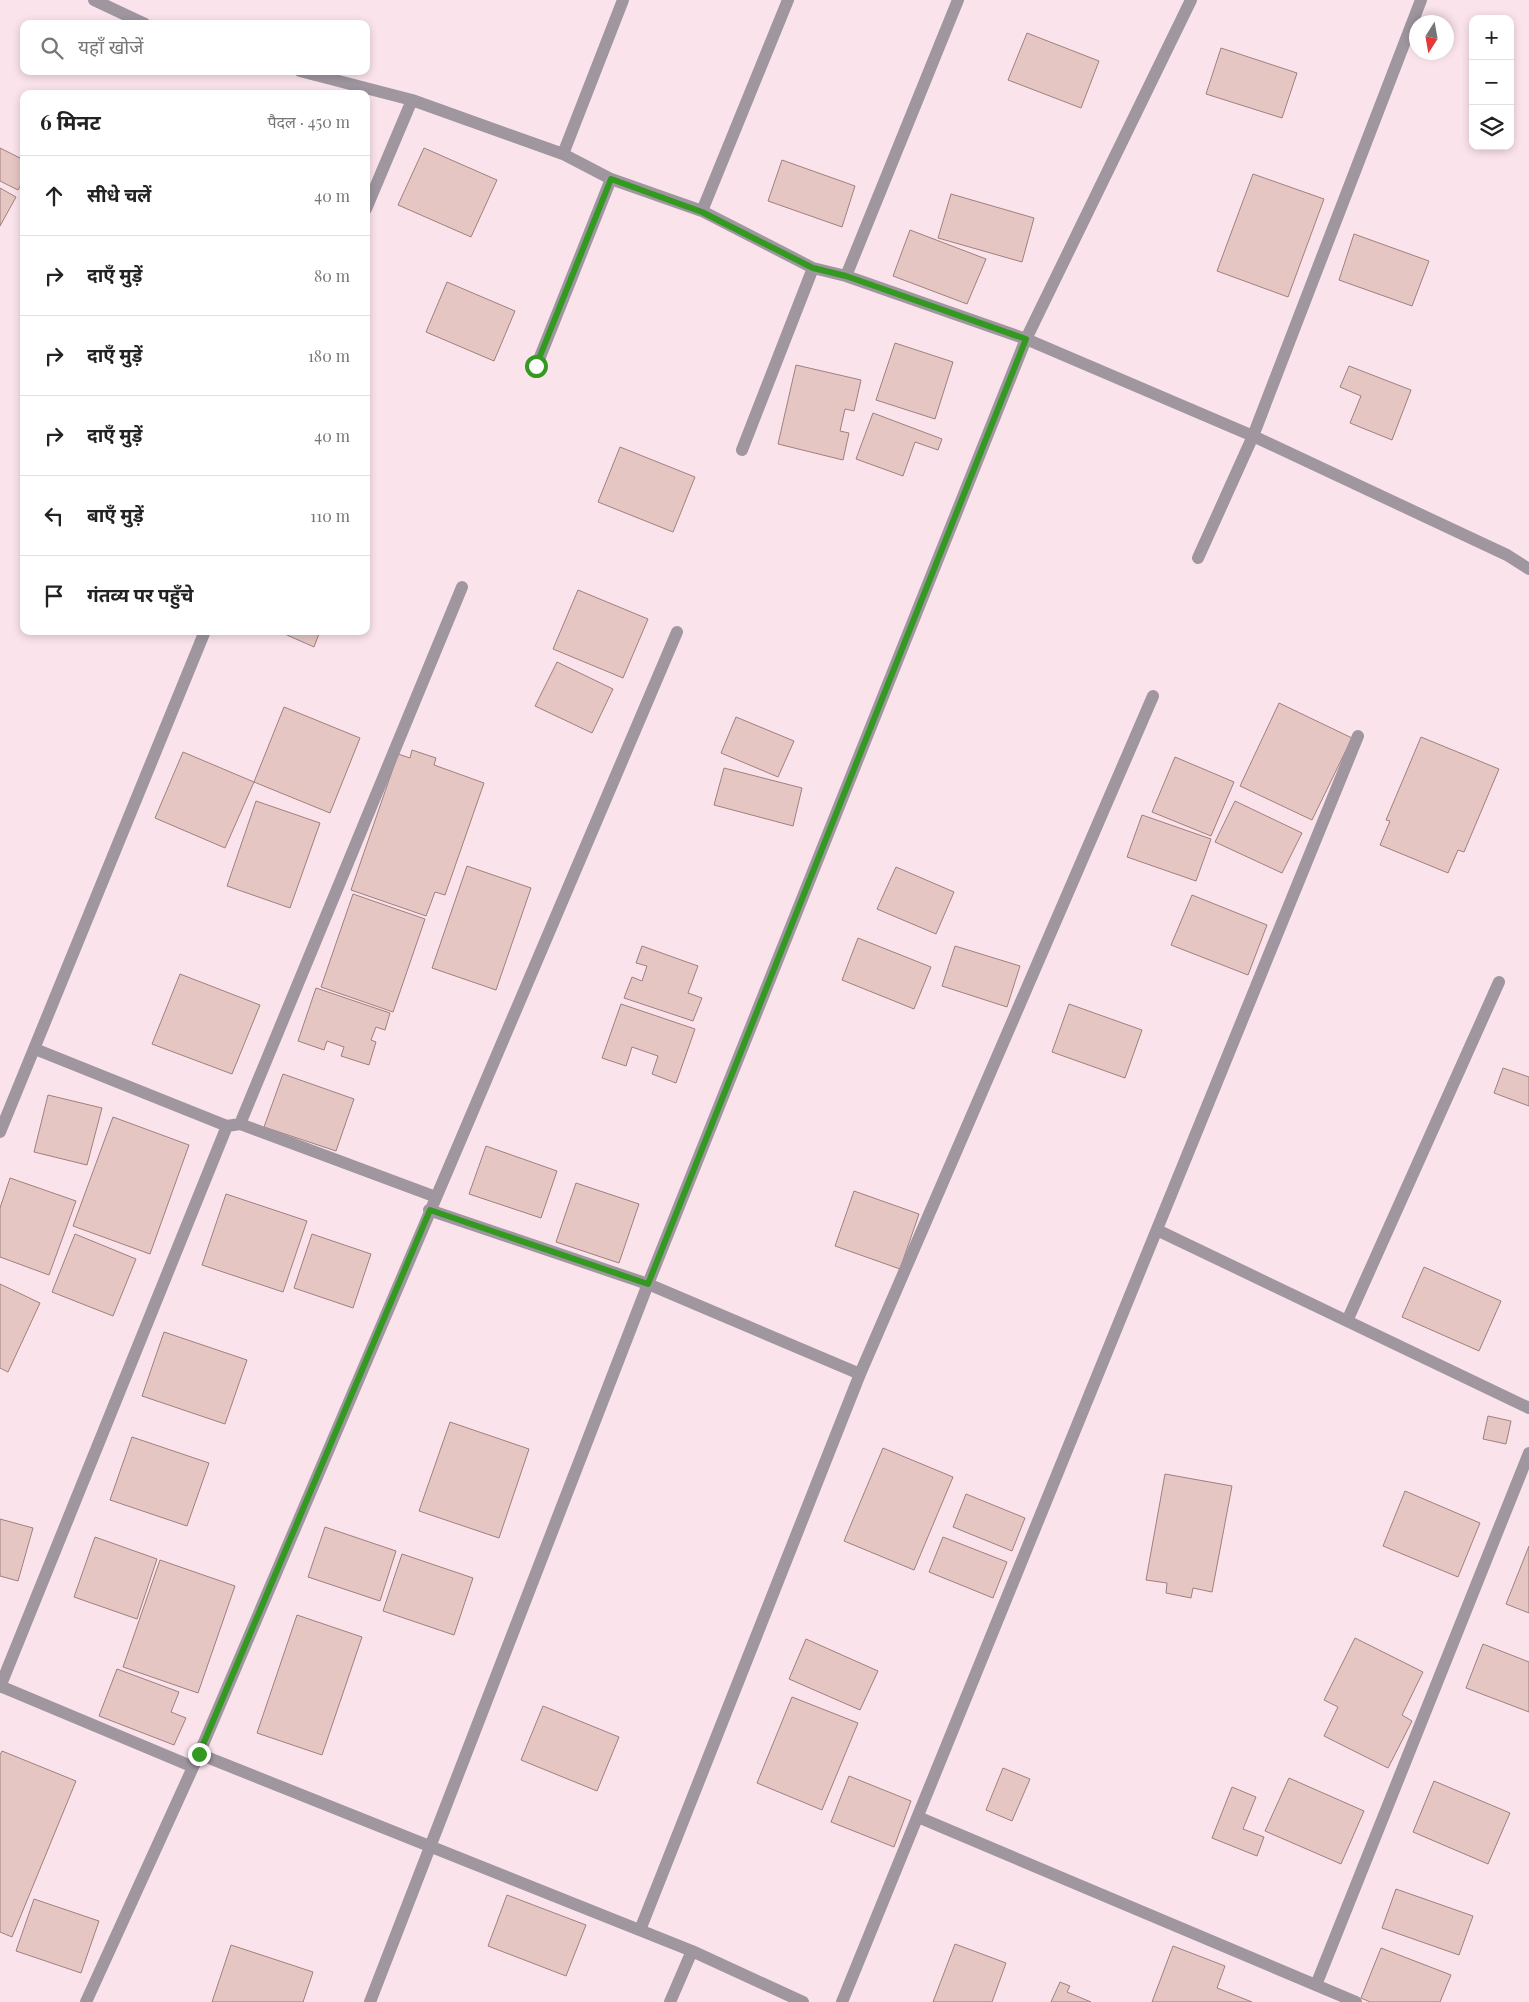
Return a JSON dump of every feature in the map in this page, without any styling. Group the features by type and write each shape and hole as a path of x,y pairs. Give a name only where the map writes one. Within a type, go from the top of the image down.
{"street":[{"path":"94,0 136,20"},
{"path":"563,154 622,0"},
{"path":"702,212 788,0"},
{"path":"846,276 958,0"},
{"path":"370,2002 648,1284 1026,339 1191,0"},
{"path":"1198,558 1254,436 1421,0"},
{"path":"315,75 412,100 563,154 611,179 702,212 813,268 846,276 1026,339 1254,436 1507,555 1529,569"},
{"path":"370,200 412,100"},
{"path":"536,366 611,179"},
{"path":"742,450 813,268"},
{"path":"192,1766 0,1687 233,1125 462,587"},
{"path":"86,2002 199,1754 677,632"},
{"path":"0,1132 204,635"},
{"path":"640,1930 860,1374 1153,696"},
{"path":"842,2002 1358,736"},
{"path":"1347,1321 1498,982"},
{"path":"35,1049 233,1125 436,1197"},
{"path":"430,1210 648,1284 860,1374"},
{"path":"1157,1230 1529,1408"},
{"path":"1316,1985 1529,1454"},
{"path":"199,1754 692,1951 803,2002"},
{"path":"918,1817 1356,2002"},
{"path":"670,2002 692,1951"}],"building":[{"path":"1027,33 1099,61 1081,108 1008,80"},
{"path":"1221,48 1297,73 1282,118 1206,94"},
{"path":"0,148 20,158 20,186 18,190 0,181"},
{"path":"424,148 497,180 471,237 398,205"},
{"path":"782,160 855,186 842,227 768,201"},
{"path":"1253,174 1324,199 1288,297 1217,271"},
{"path":"0,188 16,197 0,226"},
{"path":"951,194 1034,218 1022,262 938,238"},
{"path":"910,230 986,259 967,304 893,276"},
{"path":"1354,234 1429,261 1412,306 1339,280"},
{"path":"447,282 515,311 494,361 426,332"},
{"path":"895,343 953,362 935,419 876,400"},
{"path":"796,365 861,380 854,411 845,409 840,431 849,433 843,460 778,444"},
{"path":"1349,366 1411,390 1392,440 1350,423 1361,396 1340,387"},
{"path":"873,413 942,439 938,450 915,442 903,476 856,459"},
{"path":"620,447 695,477 673,532 598,502"},
{"path":"578,590 648,619 623,678 553,649"},
{"path":"287,635 318,635 314,647"},
{"path":"557,662 613,689 592,733 535,706"},
{"path":"1279,703 1352,738 1312,820 1240,786"},
{"path":"284,707 360,738 330,813 254,782"},
{"path":"736,717 794,741 778,777 721,753"},
{"path":"1421,737 1499,769 1464,852 1458,850 1448,873 1380,845 1390,821 1386,820"},
{"path":"412,750 436,758 434,765 484,783 445,895 435,892 426,916 351,890 398,754 410,758"},
{"path":"183,752 254,782 225,848 155,818"},
{"path":"1175,757 1234,782 1211,836 1152,812"},
{"path":"724,768 802,788 793,826 714,805"},
{"path":"256,801 320,823 290,908 227,886"},
{"path":"1235,801 1302,833 1282,873 1215,842"},
{"path":"1142,815 1211,839 1196,881 1127,857"},
{"path":"467,866 531,888 496,990 432,968"},
{"path":"896,867 954,892 936,934 877,909"},
{"path":"353,894 425,919 393,1012 321,987"},
{"path":"1192,895 1267,925 1248,975 1171,945"},
{"path":"858,938 931,967 914,1009 842,980"},
{"path":"642,946 698,966 688,993 702,998 693,1021 624,998 632,977 642,981 647,966 636,963"},
{"path":"955,946 1020,966 1007,1007 942,986"},
{"path":"180,974 260,1005 232,1074 152,1044"},
{"path":"316,988 390,1013 385,1030 376,1027 371,1040 376,1042 369,1065 341,1056 344,1047 327,1041 324,1050 298,1041"},
{"path":"621,1004 695,1029 676,1083 652,1074 658,1056 632,1047 626,1066 602,1058"},
{"path":"1069,1004 1142,1030 1125,1078 1052,1052"},
{"path":"1503,1068 1529,1077 1529,1106 1494,1093"},
{"path":"283,1074 354,1099 336,1151 264,1127"},
{"path":"48,1095 102,1108 87,1165 34,1152"},
{"path":"113,1117 189,1145 150,1254 73,1226"},
{"path":"486,1146 557,1171 541,1218 469,1194"},
{"path":"10,1178 76,1201 49,1275 0,1257 0,1208"},
{"path":"576,1183 639,1204 619,1263 556,1242"},
{"path":"854,1191 919,1214 900,1269 835,1246"},
{"path":"226,1194 307,1221 283,1292 202,1265"},
{"path":"75,1234 136,1259 113,1316 52,1292"},
{"path":"312,1234 371,1254 353,1308 294,1288"},
{"path":"1424,1267 1501,1301 1479,1351 1402,1317"},
{"path":"0,1284 40,1303 8,1372 0,1368"},
{"path":"164,1332 247,1360 225,1424 142,1396"},
{"path":"1488,1416 1511,1421 1506,1444 1483,1439"},
{"path":"450,1422 529,1449 499,1538 419,1511"},
{"path":"132,1437 209,1463 187,1526 110,1500"},
{"path":"883,1448 953,1477 914,1570 844,1541"},
{"path":"1165,1474 1232,1486 1212,1592 1193,1588 1191,1598 1166,1593 1167,1583 1146,1580"},
{"path":"1405,1491 1480,1523 1458,1577 1383,1546"},
{"path":"966,1494 1025,1518 1012,1551 953,1527"},
{"path":"0,1519 33,1528 18,1581 0,1576"},
{"path":"325,1527 396,1551 380,1601 308,1577"},
{"path":"95,1537 157,1559 137,1619 74,1597"},
{"path":"943,1537 1007,1562 993,1598 929,1572"},
{"path":"1529,1546 1529,1613 1506,1604"},
{"path":"402,1554 473,1578 454,1635 383,1611"},
{"path":"160,1560 235,1586 198,1693 123,1667"},
{"path":"297,1615 362,1637 322,1755 257,1733"},
{"path":"1355,1638 1423,1672 1402,1715 1412,1721 1388,1768 1324,1736 1338,1707 1324,1700"},
{"path":"806,1639 878,1671 860,1710 789,1679"},
{"path":"1483,1644 1529,1662 1529,1712 1466,1688"},
{"path":"117,1669 179,1692 171,1712 186,1718 174,1745 99,1716"},
{"path":"792,1697 858,1723 822,1810 757,1783"},
{"path":"543,1706 619,1737 597,1791 521,1760"},
{"path":"2,1751 76,1781 12,1937 0,1932 0,1755"},
{"path":"1003,1768 1030,1779 1012,1821 986,1810"},
{"path":"849,1776 911,1801 894,1847 831,1822"},
{"path":"1289,1778 1364,1811 1341,1864 1265,1831"},
{"path":"1434,1781 1510,1813 1488,1864 1413,1832"},
{"path":"1232,1787 1256,1797 1243,1829 1264,1837 1257,1856 1212,1838"},
{"path":"1396,1889 1473,1916 1459,1955 1382,1928"},
{"path":"507,1895 586,1925 566,1976 488,1946"},
{"path":"34,1899 99,1921 81,1973 16,1951"},
{"path":"955,1944 1006,1963 992,2002 933,2002"},
{"path":"231,1945 313,1972 303,2002 212,2002"},
{"path":"1173,1946 1225,1966 1217,1988 1252,2002 1152,2002"},
{"path":"1381,1948 1451,1975 1440,2002 1370,2002 1361,1998"},
{"path":"1060,1982 1070,1986 1067,1992 1091,2002 1051,2002"}],"route":[{"path":"199,1754 430,1210 648,1284 1026,339 846,276 813,268 702,212 611,179 536,366"}]}
